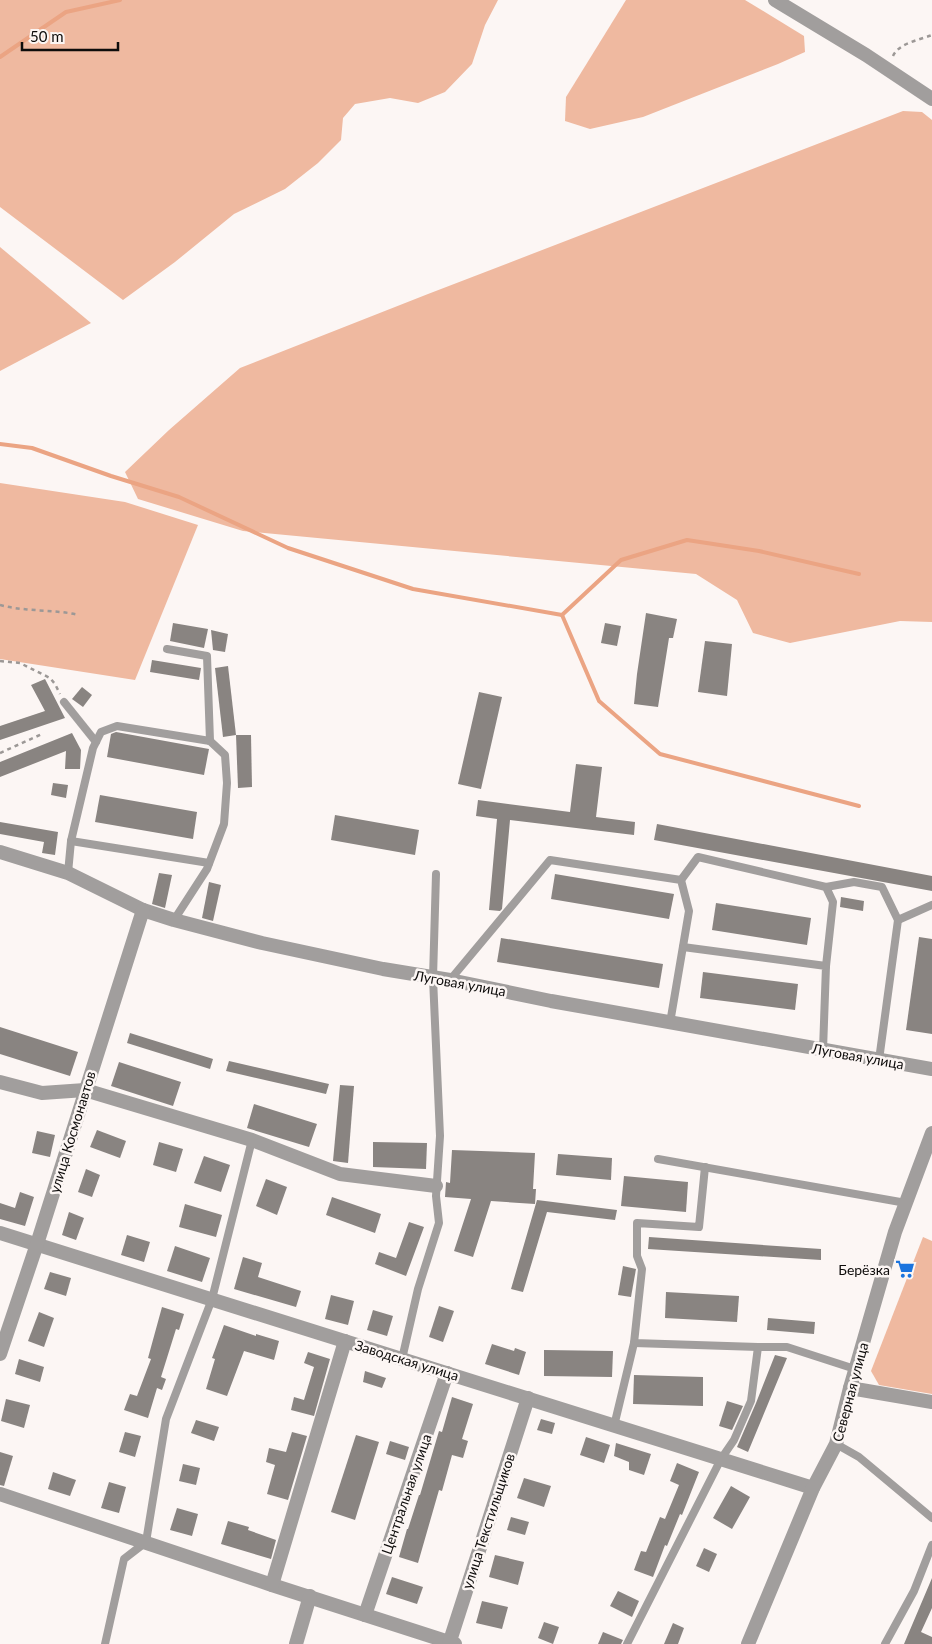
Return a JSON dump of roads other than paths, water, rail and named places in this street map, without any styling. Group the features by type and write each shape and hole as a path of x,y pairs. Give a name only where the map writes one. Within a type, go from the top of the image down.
{"street":[{"path":"775,0 888,70 932,100"},
{"name":"Луговая улица","path":"0,852 68,873 143,910 262,943 383,969 450,980 551,1001 932,1069"},
{"name":"улица Космонавтов","path":"0,1354 143,910"},
{"path":"0,1082 42,1093 85,1090 252,1140 340,1174 436,1186"},
{"name":"Северная улица","path":"748,1644 813,1488 836,1444 855,1369 895,1232 932,1133"},
{"name":"Заводская улица","path":"0,1233 813,1488"},
{"path":"272,1585 345,1341"},
{"name":"Центральная улица","path":"365,1615 447,1373"},
{"path":"850,1388 932,1402"},
{"name":"улица Текстильщиков","path":"451,1643 528,1398"},
{"path":"0,1494 451,1643"},
{"path":"296,1644 310,1596"}],"lane":[{"path":"167,649 207,656 210,741"},
{"path":"64,702 96,742"},
{"path":"68,873 71,841 93,748 101,732 117,726 210,741 225,755 227,783 224,824 209,863 174,920"},
{"path":"71,841 209,863"},
{"path":"681,880 698,857 826,887 854,882 882,887 898,920 879,1060"},
{"path":"450,980 550,860 681,880"},
{"path":"402,1359 418,1289 439,1223 436,1186 440,1136 433,978 436,874"},
{"path":"670,1023 689,911 681,880"},
{"path":"823,1050 826,966 833,902 826,887"},
{"path":"898,920 932,905"},
{"path":"683,947 826,966"},
{"path":"105,1644 124,1559 146,1542 166,1419 212,1299 252,1140"},
{"path":"658,1159 906,1203"},
{"path":"614,1426 634,1343 642,1269 637,1256 637,1223 699,1227 705,1167"},
{"path":"634,1343 787,1347 855,1369"},
{"path":"627,1644 721,1459 734,1440 751,1401 758,1347"},
{"path":"836,1444 859,1457 932,1518"},
{"path":"885,1644 914,1592 932,1545"}],"waterway":[{"path":"0,57 66,12 120,0"},
{"path":"0,444 32,448 111,476 179,497 288,548 413,589 562,615"},
{"path":"562,615 621,560 687,540 759,551 859,574"},
{"path":"562,615 599,701 660,754 859,806"}],"place":[{"name":"Берёзка","path":"905,1269"}]}
